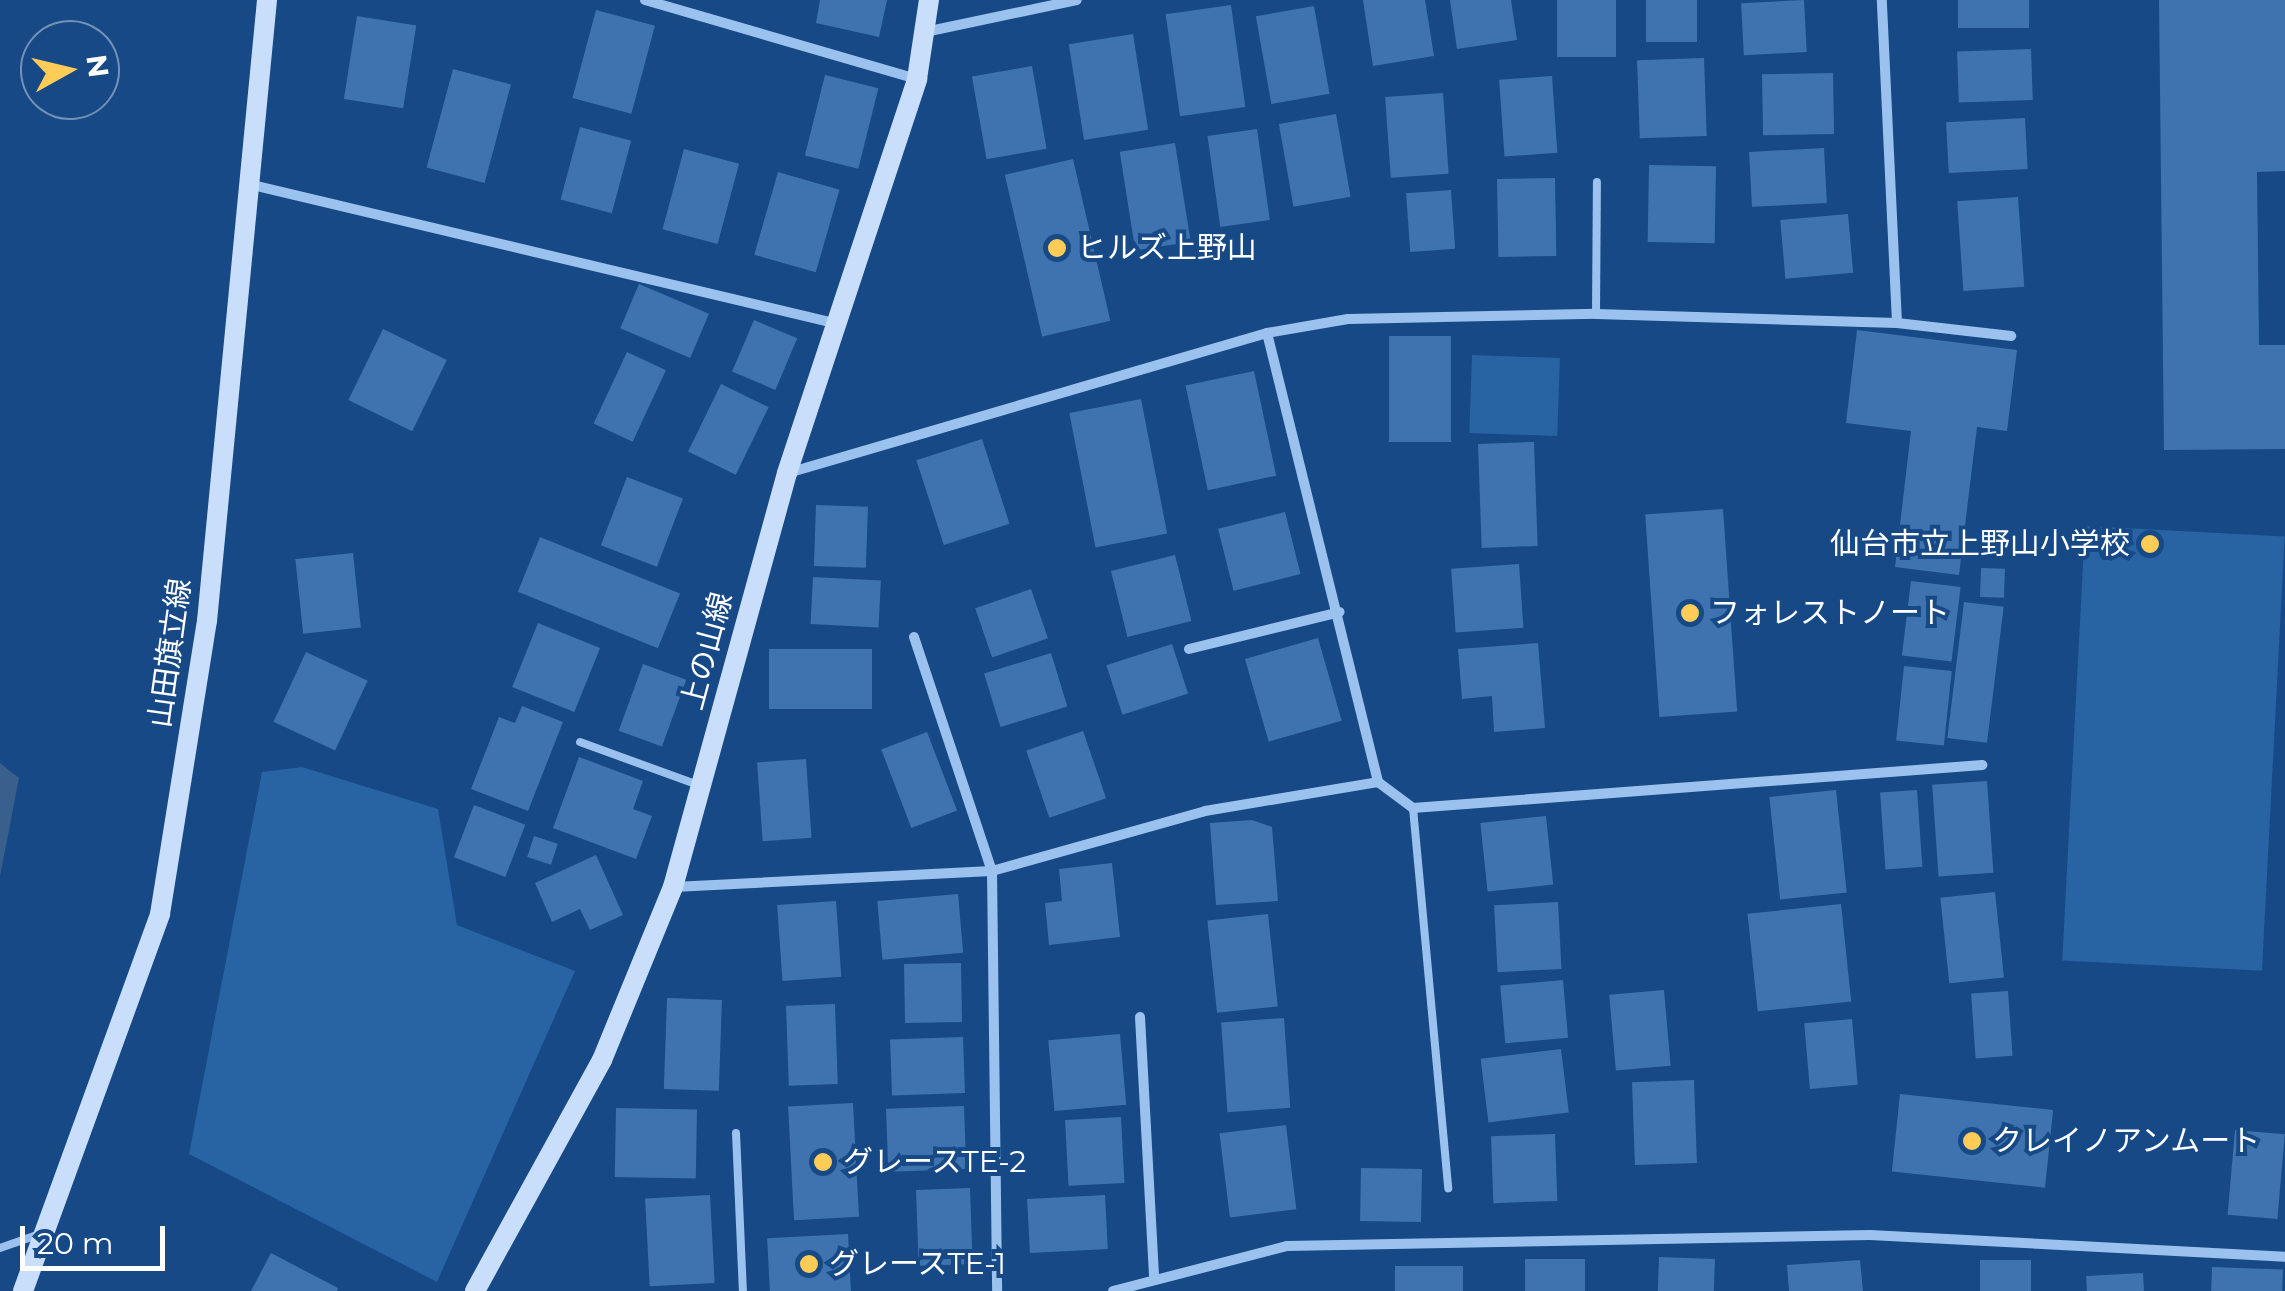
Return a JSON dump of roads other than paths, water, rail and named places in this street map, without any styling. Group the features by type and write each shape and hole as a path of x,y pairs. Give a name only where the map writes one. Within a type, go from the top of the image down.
{"street":[{"name":"山田旗立線","path":"23,1291 160,914 208,621 267,0"},
{"path":"645,0 916,80"},
{"name":"上の山線","path":"476,1291 602,1060 674,887 787,473 916,80 929,0"},
{"path":"925,32 1077,0"},
{"path":"1882,0 1897,323"},
{"path":"248,184 838,324"},
{"path":"787,473 1267,332 1348,318 1596,314 1897,323 2011,336"},
{"path":"1267,332 1340,612 1378,782 1414,808 1982,765"},
{"path":"1189,649 1340,612"},
{"path":"914,636 992,871 997,1291"},
{"path":"674,887 992,871 1205,810 1378,782"},
{"path":"1140,1017 1154,1276"},
{"path":"1113,1291 1154,1276 1287,1246 1850,1236 2285,1257"}],"lane":[{"path":"1596,314 1597,182"},
{"path":"580,742 700,786"},
{"path":"1414,808 1448,1188"},
{"path":"736,1133 744,1291"},
{"path":"0,1248 44,1233"}],"place":[{"name":"ヒルズ上野山","path":"1057,248"},
{"name":"仙台市立上野山小学校","path":"2150,544"},
{"name":"フォレストノート","path":"1690,613"},
{"name":"クレイノアンムート","path":"1972,1141"},
{"name":"グレースTE-2","path":"823,1162"},
{"name":"グレースTE-1","path":"809,1264"}]}
